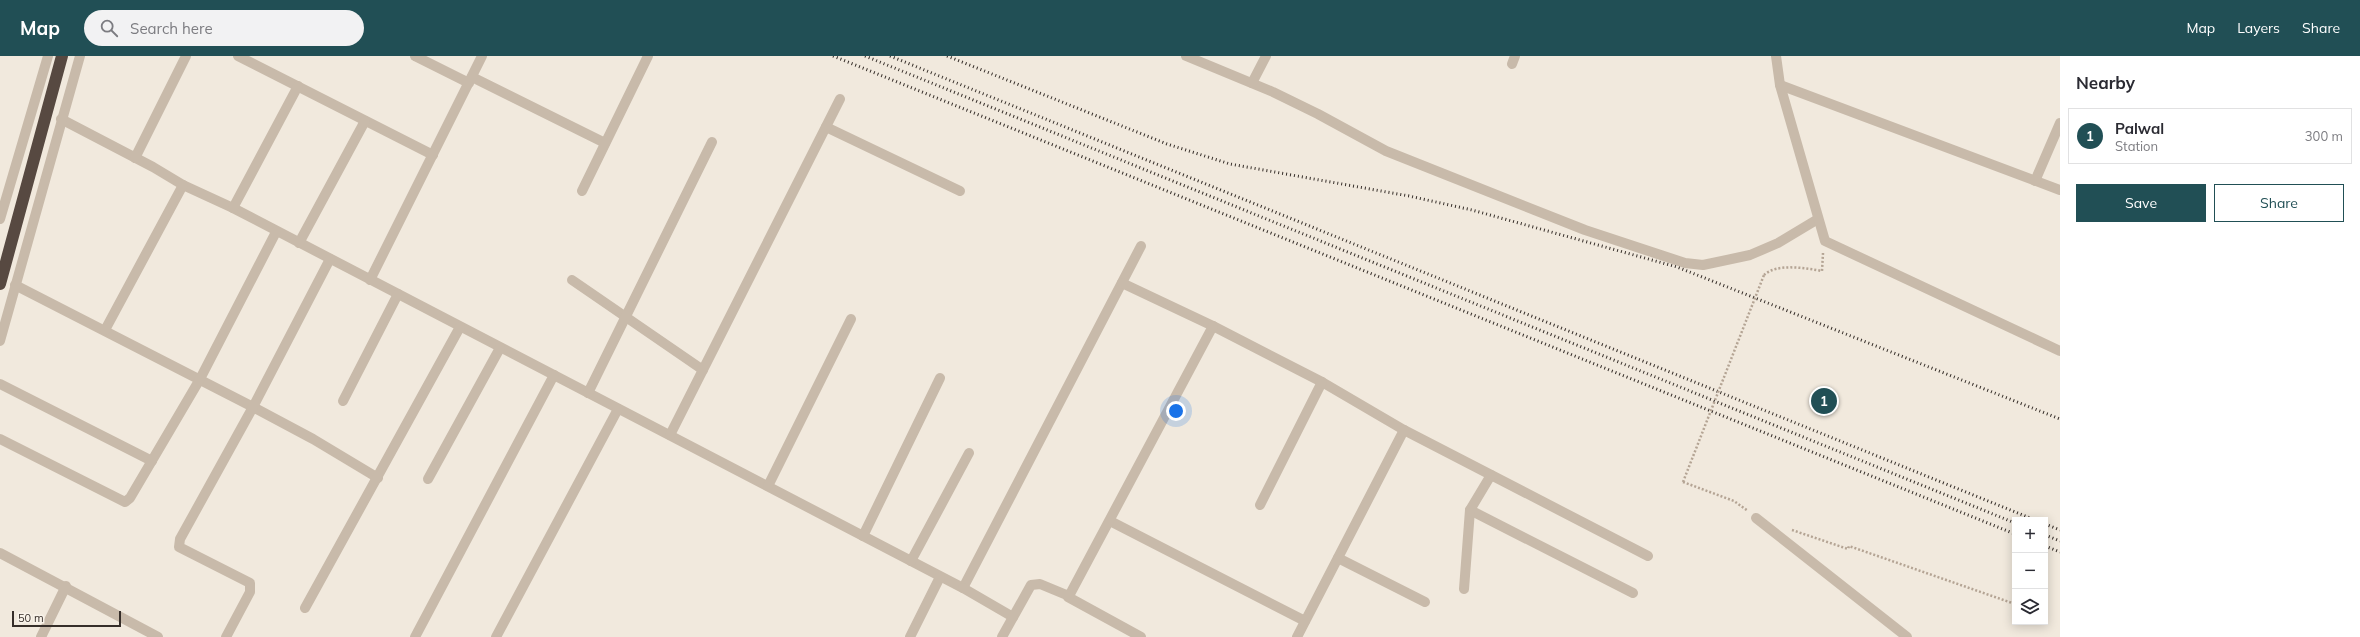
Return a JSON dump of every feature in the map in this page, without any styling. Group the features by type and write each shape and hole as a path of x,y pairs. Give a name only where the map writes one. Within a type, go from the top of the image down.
{"highway":[{"path":"0,284 62,56"}],"street":[{"path":"0,219 48,56"},
{"path":"0,341 80,56"},
{"path":"135,158 186,56"},
{"path":"238,56 432,155"},
{"path":"415,56 606,143"},
{"path":"370,280 482,56"},
{"path":"582,191 648,56"},
{"path":"1186,56 1252,83 1318,114 1386,151 1585,230 1685,263 1703,264 1750,255 1778,243 1818,219"},
{"path":"1252,83 1266,56"},
{"path":"1776,56 1780,84 1824,241 2060,351"},
{"path":"1780,84 2060,190"},
{"path":"233,208 298,86"},
{"path":"670,435 840,99"},
{"path":"61,120 135,158 183,185 233,208 276,232 768,486 963,588 1013,617"},
{"path":"299,243 365,121"},
{"path":"2035,181 2060,123"},
{"path":"826,127 960,191"},
{"path":"588,393 712,142"},
{"path":"105,330 183,185"},
{"path":"0,439 125,502 130,498 200,379 276,232"},
{"path":"963,588 1141,246"},
{"path":"226,637 250,592 250,583 190,553 179,546 178,543 253,407 330,259"},
{"path":"572,280 703,370"},
{"path":"1122,283 1213,326 1322,382 1404,430 1648,556"},
{"path":"16,285 253,407 313,439 378,478"},
{"path":"343,401 398,294"},
{"path":"768,486 851,319"},
{"path":"1068,597 1213,326"},
{"path":"305,608 460,327"},
{"path":"428,479 500,348"},
{"path":"416,637 554,375"},
{"path":"863,536 940,378"},
{"path":"1260,505 1322,382"},
{"path":"0,384 152,461"},
{"path":"496,637 618,409"},
{"path":"1297,637 1404,430"},
{"path":"911,561 969,453"},
{"path":"1464,588 1470,510 1491,475"},
{"path":"1470,510 1633,594"},
{"path":"1756,518 1907,637"},
{"path":"1110,520 1305,621"},
{"path":"0,553 66,586 158,637"},
{"path":"1338,558 1425,602"},
{"path":"910,637 940,577"},
{"path":"1002,637 1031,585 1040,584 1068,597 1141,637"},
{"path":"41,637 66,586"}],"path":[{"path":"1756,518 1734,502 1683,482 1764,275 1775,268 1805,268 1822,271 1824,241"},
{"path":"1785,528 1848,549 1849,546 2012,603"}],"railway":[{"path":"833,56 2012,533"},
{"path":"865,56 2012,522"},
{"path":"890,56 2028,517"},
{"path":"947,56 1167,144 1230,164 1409,196 1472,210 1677,267 2060,419"},
{"path":"2048,525 2060,530"},
{"path":"2048,536 2060,541"},
{"path":"2048,547 2060,552"}],"place":[{"name":"Palwal","path":"1824,401"}]}
